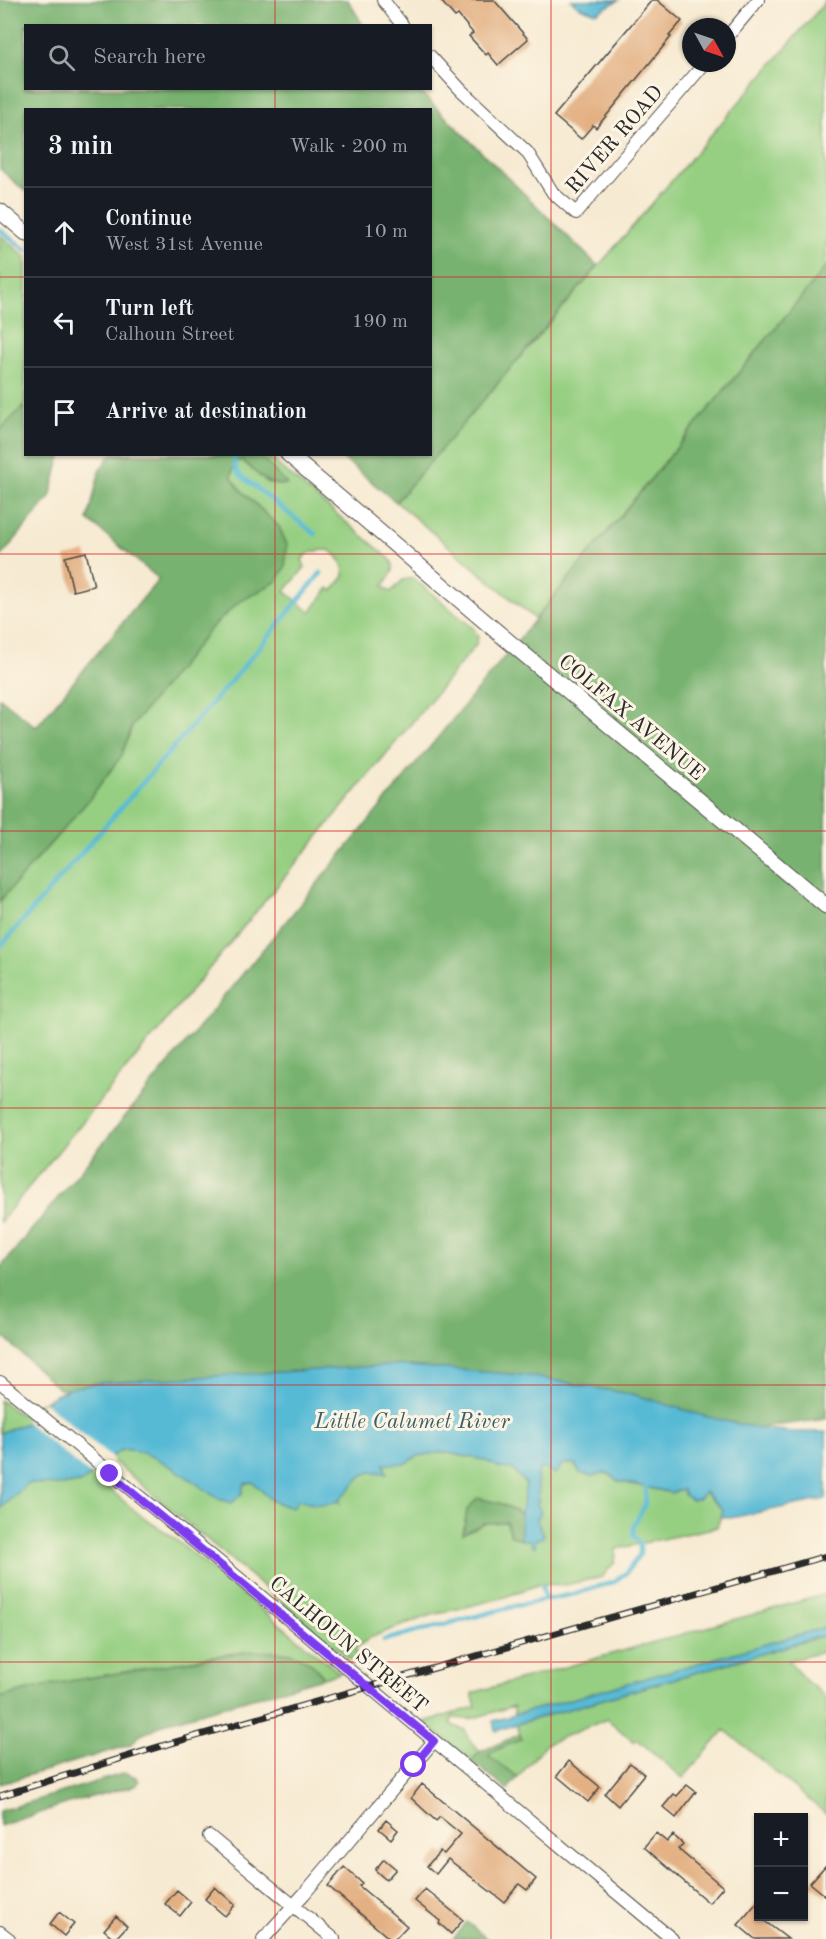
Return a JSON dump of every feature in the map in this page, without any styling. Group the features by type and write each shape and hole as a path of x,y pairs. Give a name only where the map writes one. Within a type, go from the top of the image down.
{"street":[{"path":"383,0 401,24"},
{"path":"736,27 758,0"},
{"name":"RIVER ROAD","path":"432,58 460,90 527,152 553,194 576,213 697,72"},
{"path":"0,211 24,231"},
{"name":"COLFAX AVENUE","path":"290,456 826,906"},
{"name":"CALHOUN STREET","path":"0,1382 672,1939"},
{"path":"263,1939 434,1741"},
{"path":"209,1836 334,1939"},
{"path":"0,1932 9,1939"}],"green space":[{"path":"0,0 348,0 362,24 24,24 24,90 418,90 598,266 396,502 340,456 432,456 432,108 24,108 24,190 0,169"},
{"path":"826,1 826,267 535,619 396,502"},
{"path":"0,235 24,255 24,406 0,430"},
{"path":"826,267 826,1419 756,1428 463,1390 59,1389 0,1334 0,1268"},
{"path":"24,406 24,456 62,456 50,497 0,558 0,430"},
{"path":"110,456 260,456 287,484 268,482 242,460 235,462 231,476 240,489 279,527 287,545 285,567 277,581 239,602 211,628 132,726 122,755 87,802 0,901 0,698 36,727 159,579 88,520 100,469"},
{"path":"260,456 267,456 389,558 393,569 383,586 391,592 403,580 413,578 474,629 478,637 476,645 0,1222 0,901 87,802 122,755 132,726 211,628 239,602 277,581 285,567 287,545 279,527 240,489 231,476 235,462 242,460 268,483 287,484","holes":["321,550 328,550 340,560 344,576 333,591 329,588 310,612 285,591 305,567 302,560 307,555"]},
{"path":"50,1398 29,1422 0,1433 0,1400 19,1414"},
{"path":"431,1449 575,1464 576,1468 592,1476 601,1473 610,1474 618,1481 672,1493 683,1489 704,1492 723,1510 717,1527 616,1549 615,1562 602,1577 565,1585 540,1584 502,1598 428,1616 371,1637 355,1649 360,1661 357,1665 111,1459 116,1452 140,1450 156,1458 251,1475 339,1500 340,1472","holes":["467,1510 521,1513 520,1528 511,1535 506,1522 484,1523 463,1534"]},
{"path":"93,1475 146,1520 166,1532 340,1673 323,1678 311,1664 288,1653 240,1652 59,1683 0,1698 0,1509 28,1483 79,1483"},
{"path":"477,1498 500,1503 521,1513 521,1540 511,1535 506,1522 484,1523 463,1534 467,1510"},
{"path":"826,1594 826,1627 515,1716 514,1706 470,1719 452,1718 451,1722 454,1726 465,1730 468,1738 480,1752 471,1761 424,1722 476,1707 472,1693"},
{"path":"826,1635 826,1651 788,1661 806,1681 826,1697 826,1814 725,1730 683,1778 637,1739 634,1742 607,1719 546,1744 518,1777 487,1756 521,1739 517,1724"},
{"path":"255,1651 284,1652 295,1655 312,1665 323,1678 168,1722 139,1736 130,1745 0,1784 0,1698 66,1682"},
{"path":"520,1734 522,1739 488,1756 518,1777 507,1790 471,1761 480,1752"},
{"path":"125,1773 136,1777 139,1781 137,1785 72,1802 0,1826 0,1811"},
{"path":"467,1922 487,1939 453,1939"}],"water":[{"path":"571,0 619,0 596,13 578,6"},
{"name":"Little Calumet River","path":"396,1365 524,1375 636,1395 704,1416 756,1428 792,1432 826,1432 826,1499 730,1518 720,1516 723,1510 705,1492 698,1499 692,1500 684,1495 683,1489 672,1493 618,1481 610,1474 601,1473 592,1476 580,1473 575,1464 562,1464 558,1472 553,1474 544,1468 540,1469 538,1474 537,1505 541,1511 539,1517 536,1518 544,1535 536,1539 535,1546 533,1546 530,1540 521,1540 521,1513 526,1484 512,1469 500,1468 484,1460 442,1452 418,1456 405,1464 384,1464 387,1474 370,1472 364,1474 339,1500 340,1503 337,1501 318,1505 298,1500 292,1508 272,1501 253,1482 244,1484 242,1493 232,1503 219,1499 170,1466 130,1450 119,1451 84,1481 78,1483 56,1485 28,1483 0,1509 0,1433 29,1422 50,1398 68,1389 96,1383"},
{"path":"826,1627 826,1635 495,1730 493,1721"}],"pier":[{"path":"43,1401 114,1460 94,1478 25,1421"}],"building":[{"path":"440,0 494,0 528,39 498,65 469,36 473,33 458,15 455,17"},
{"path":"652,0 657,0 682,21 596,128 593,125 581,139 554,116"},
{"path":"86,552 94,586 73,591 65,557"},
{"path":"569,1761 600,1787 588,1802 557,1776"},
{"path":"630,1763 644,1774 618,1806 605,1794"},
{"path":"422,1784 536,1879 527,1890 519,1884 504,1902 448,1859 436,1874 427,1866 440,1851 444,1854 461,1834 440,1817 436,1821 411,1798"},
{"path":"687,1785 696,1792 676,1818 663,1807 674,1794 677,1796"},
{"path":"386,1820 398,1830 391,1839 379,1829"},
{"path":"656,1833 667,1842 673,1835 683,1844 678,1849 723,1887 709,1903 644,1847"},
{"path":"384,1859 396,1869 386,1880 375,1870"},
{"path":"826,1865 826,1896 810,1883"},
{"path":"344,1867 362,1883 359,1886 407,1926 395,1939 390,1939 328,1886"},
{"path":"215,1887 235,1905 225,1916 205,1899"},
{"path":"425,1889 463,1920 451,1934 439,1923 440,1921 415,1901"},
{"path":"177,1890 191,1902 180,1916 165,1904"},
{"path":"754,1906 754,1921 764,1921 788,1939 755,1939 738,1925"},
{"path":"59,1912 74,1924 64,1936 50,1924"},
{"path":"116,1916 127,1926 115,1939 104,1930"}],"waterway":[{"path":"0,230 24,248"},
{"path":"234,456 235,467 240,475 315,534"},
{"path":"0,947 238,673 321,573"},
{"path":"384,1640 520,1605 574,1594 613,1582 626,1573 640,1554 640,1544 633,1535 634,1525 645,1505 646,1484"},
{"path":"542,1584 545,1599"}],"railway":[{"path":"0,1796 158,1747 826,1556"}],"route":[{"path":"110,1474 434,1741 414,1765"}]}
